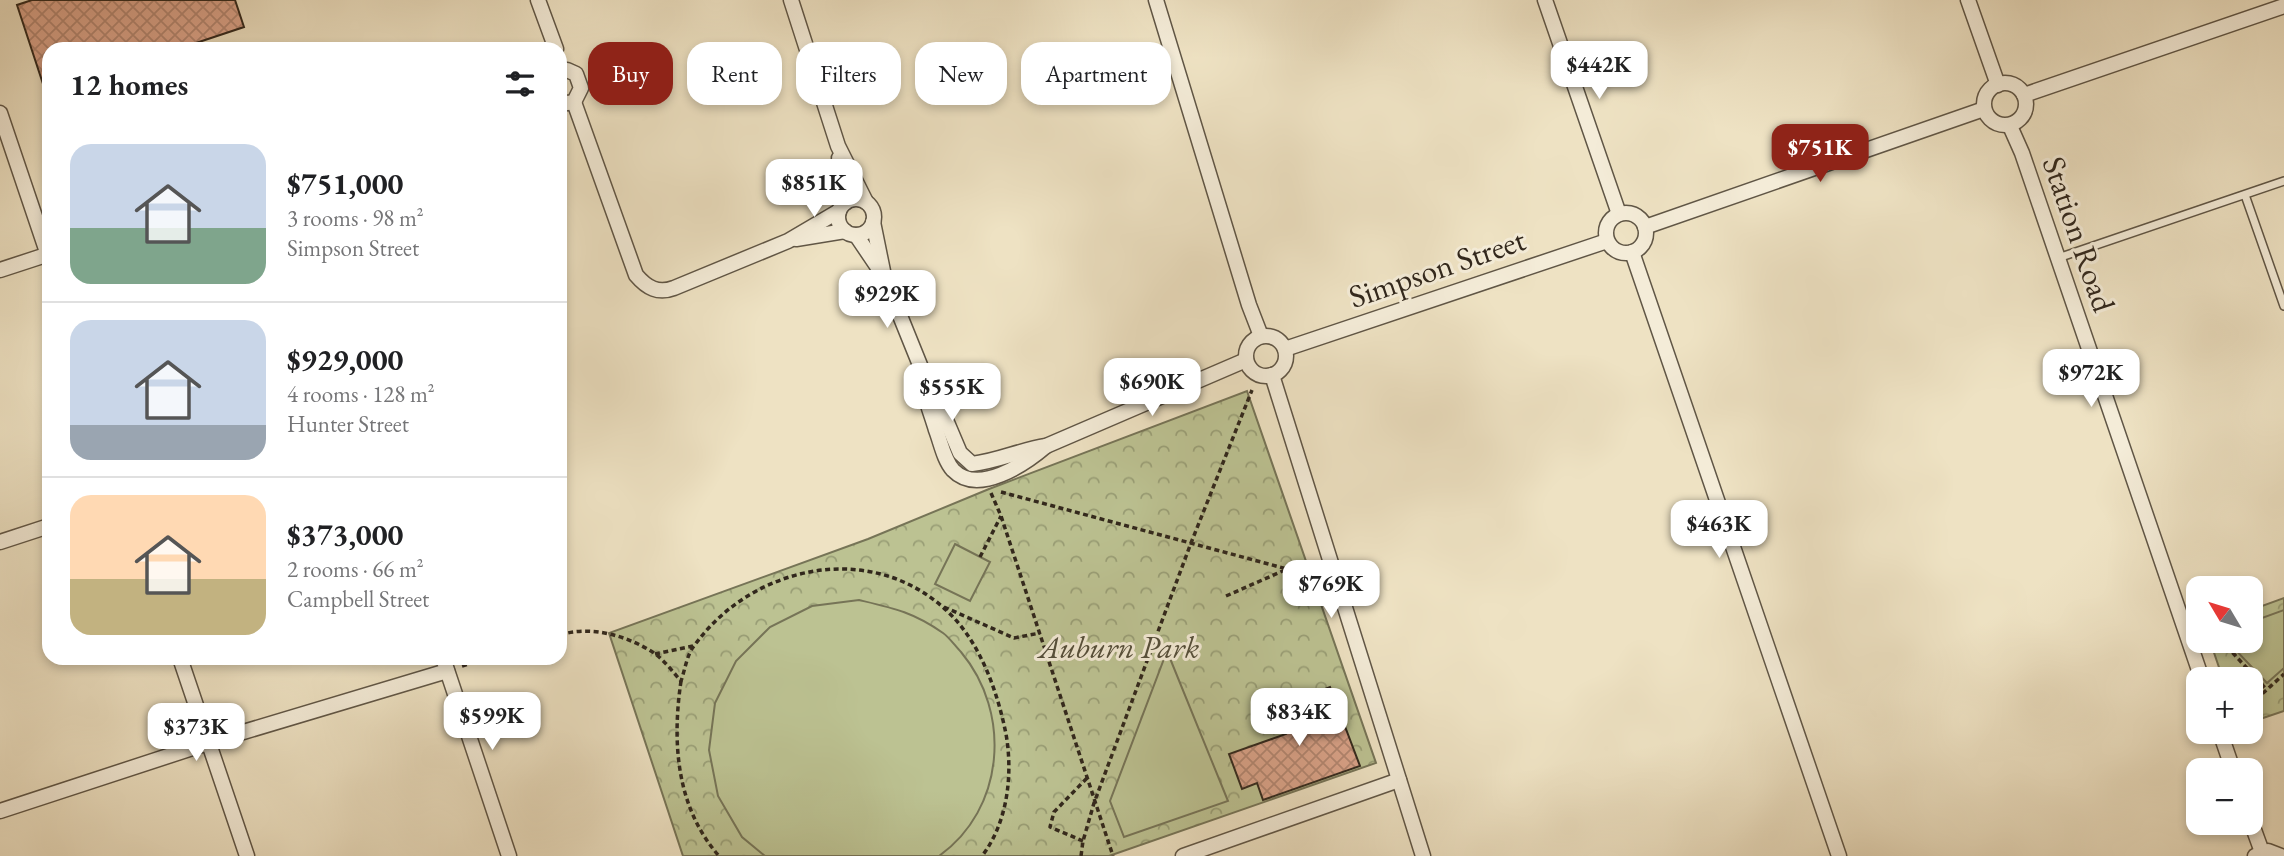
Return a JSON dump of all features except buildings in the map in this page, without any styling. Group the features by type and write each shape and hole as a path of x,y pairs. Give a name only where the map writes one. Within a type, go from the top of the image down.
{"street":[{"path":"538,0 553,42"},
{"path":"791,0 838,146 873,211 884,276 922,370 960,453 972,464 1046,446 1246,360"},
{"path":"1156,0 1245,292 1261,336"},
{"path":"1545,0 1619,214"},
{"path":"1968,0 1998,85"},
{"path":"2024,95 2284,6"},
{"path":"567,71 579,79 581,88 567,103 636,275 648,287 664,292 788,240 856,199 866,202"},
{"path":"1998,85 2013,85 2024,95 2026,102 2022,116 2010,126 1991,121 1984,109 1985,97 1992,87 1998,85"},
{"path":"1645,227 1984,109"},
{"path":"0,113 42,236"},
{"name":"Station Road","path":"2010,126 2022,153 2199,667"},
{"path":"838,146 842,207 839,222 884,276"},
{"path":"1619,214 1637,217 1645,227 1642,245 1632,252 1615,250 1607,241 1609,222 1619,214"},
{"path":"788,240 867,232 873,222"},
{"name":"Simpson Street","path":"1285,349 1607,241"},
{"path":"1632,252 1839,856"},
{"path":"0,271 42,258"},
{"path":"1261,336 1273,337 1285,349 1285,363 1272,375 1258,374 1248,366 1246,360 1247,348 1261,336"},
{"path":"922,370 922,388 947,461 952,469 968,480 984,479 1009,471 1029,461 1046,446"},
{"path":"1272,375 1423,856"},
{"path":"0,542 42,528"},
{"path":"182,665 247,856"},
{"path":"0,811 442,665"},
{"path":"445,665 509,856"},
{"path":"1183,856 1399,780"},
{"path":"2254,835 2258,854 2275,852 2281,856"}],"lane":[{"path":"2058,258 2284,181"},
{"path":"2245,195 2284,306"}],"path":[{"path":"1082,856 1083,841 1094,803 1191,542 1252,390"},
{"path":"1113,856 1001,516 989,489 1287,569"},
{"path":"980,557 1001,516"},
{"path":"1226,596 1306,563"},
{"path":"719,856 695,820 685,795 679,770 677,712 681,681 693,646 737,601 761,587 801,572 841,569 869,572 904,583 941,606 1014,638 1040,632"},
{"path":"941,606 962,628 990,679 1003,716 1010,777 996,832 982,856"},
{"path":"567,632 609,633 655,654 681,681"},
{"path":"655,654 693,646"},
{"path":"2233,653 2267,690"},
{"path":"2263,694 2284,674"},
{"path":"1083,841 1049,827 1054,812 1088,776"}],"green space":[{"name":"Auburn Park","path":"1247,391 1376,763 1109,856 683,856 609,633 868,539 989,489"},
{"path":"955,544 990,562 970,601 935,584"},
{"path":"2284,598 2284,711 2263,718 2263,667 2219,667 2214,653 2263,653 2263,606"},
{"path":"859,600 893,608 922,620 946,635 961,652 977,676 988,703 994,731 994,759 988,787 977,813 961,836 939,856 765,856 742,837 718,796 709,750 715,703 736,661 770,627 812,606"},
{"path":"2284,610 2284,668 2267,683 2263,679 2263,667 2252,667 2238,653 2263,653 2263,618"},
{"path":"1167,651 1228,801 1124,837 1110,801"}]}
